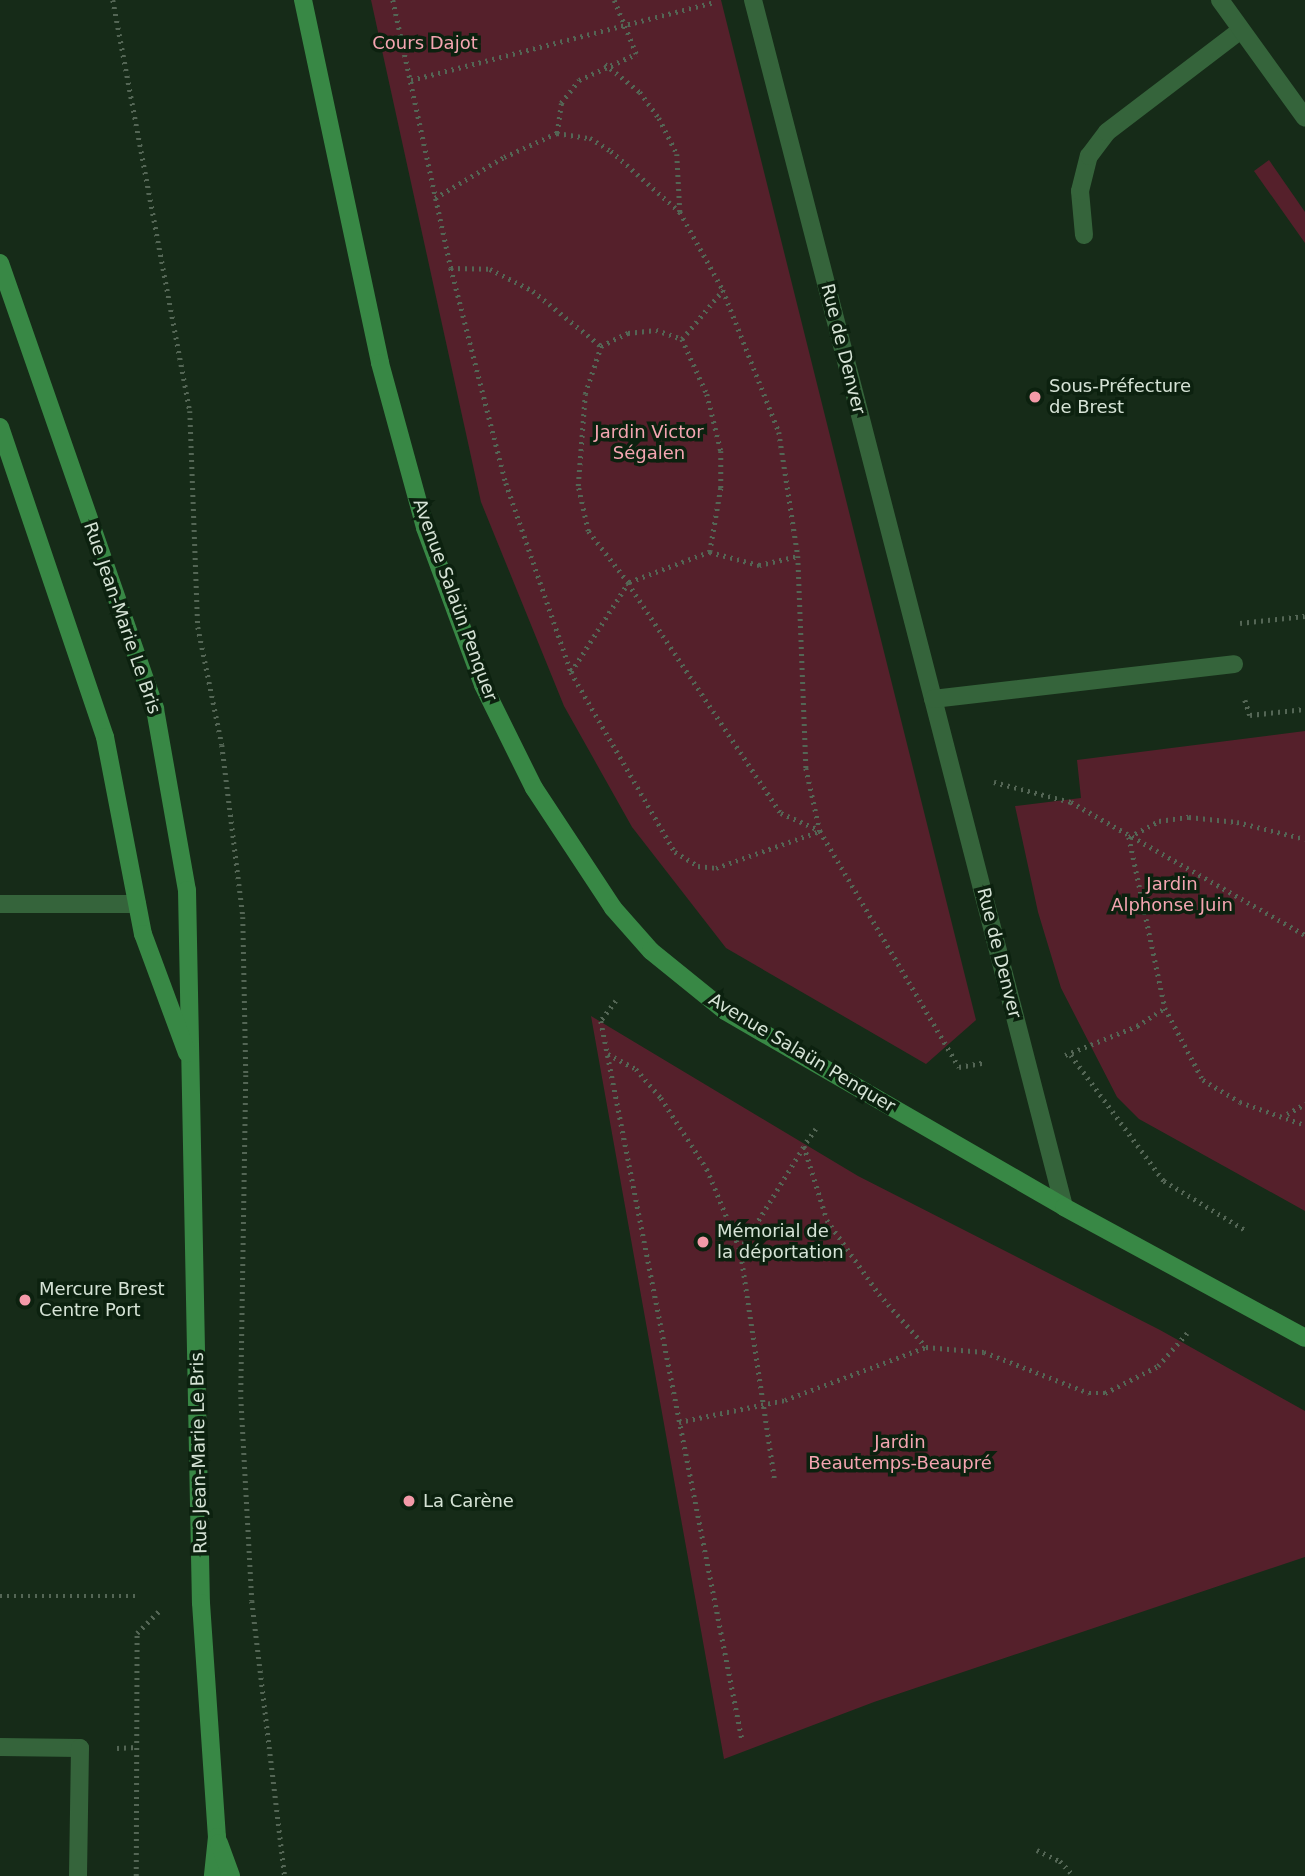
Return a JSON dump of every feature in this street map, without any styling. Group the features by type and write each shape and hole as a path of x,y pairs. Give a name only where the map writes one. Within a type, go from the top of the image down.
{"main road":[{"name":"Avenue Salaün Penquer","path":"303,0 380,363 425,528 484,685 561,832 613,908 651,951 726,1011 1064,1207 1305,1338"},
{"name":"Rue Jean-Marie Le Bris","path":"0,263 155,709 187,890 193,1069 201,1602 217,1836 213,1876"},
{"name":"Rue Jean-Marie Le Bris","path":"0,427 104,737 143,934 193,1069"},
{"name":"Rue Jean-Marie Le Bris","path":"217,1836 231,1876"}],"street":[{"name":"Rue de Denver","path":"753,0 1064,1207"},
{"path":"1220,0 1305,118"},
{"path":"1084,235 1080,191 1089,156 1107,132 1241,30"},
{"path":"933,698 1234,664"},
{"path":"0,904 137,904"},
{"path":"0,1747 79,1748 78,1876"}],"path":[{"path":"393,0 451,268 506,483 570,672 675,852 698,866 716,868 820,831"},
{"path":"557,133 561,103 579,80 605,64 636,54 621,26 614,0"},
{"path":"411,80 722,0"},
{"path":"605,64 640,92 659,118 677,154 680,212"},
{"path":"435,198 504,157 557,133 590,138 611,151 680,212 723,290 779,432 798,556 806,768 820,831 959,1067"},
{"path":"451,268 490,269 533,290 601,346"},
{"path":"682,339 723,290"},
{"path":"710,552 721,488 721,451 707,394 682,339 656,330 628,333 601,346 585,394 578,486 588,531 628,583 780,813 820,831"},
{"path":"570,672 628,583 710,552 760,565 798,556"},
{"path":"1305,616 1235,624 1234,664 1250,715 1305,709"},
{"path":"952,771 1071,802 1305,935"},
{"path":"1129,837 1159,821 1189,817 1237,822 1305,839"},
{"path":"1129,837 1165,1008 1203,1080 1240,1102 1286,1115 1305,1125"},
{"path":"616,1001 601,1021 742,1739"},
{"path":"1165,1008 1137,1026 1071,1055 1164,1181 1247,1231"},
{"path":"608,1054 636,1069 660,1098 707,1170 740,1250 774,1478"},
{"path":"1286,1115 1305,1104"},
{"path":"740,1250 816,1129"},
{"path":"804,1146 827,1220 879,1294 926,1347"},
{"path":"679,1422 764,1404 926,1347 984,1352 1089,1393 1105,1393 1138,1380 1158,1366 1187,1333"},
{"path":"0,1596 137,1596"},
{"path":"252,1601 285,1876"},
{"path":"136,1876 138,1633"},
{"path":"1037,1850 1060,1861 1074,1876"}],"green space":[{"name":"Jardin Victor Ségalen","path":"371,0 721,0 976,1020 926,1064 726,948 632,827 564,706 481,502"},
{"path":"1269,160 1305,212 1305,243 1254,171"},
{"name":"Jardin Alphonse Juin","path":"1305,731 1305,1211 1139,1119 1117,1097 1061,988 1038,912 1015,806 1081,798 1077,760"},
{"name":"Jardin Beautemps-Beaupré","path":"591,1016 858,1176 1160,1330 1305,1411 1305,1557 874,1702 724,1759"}],"place":[{"name":"Sous-Préfecture de Brest","path":"1035,397"},
{"name":"Mémorial de la déportation","path":"703,1242"},
{"name":"Mercure Brest Centre Port","path":"25,1300"},
{"name":"La Carène","path":"409,1501"}],"park label":[{"name":"Cours Dajot","path":"425,43"}]}
